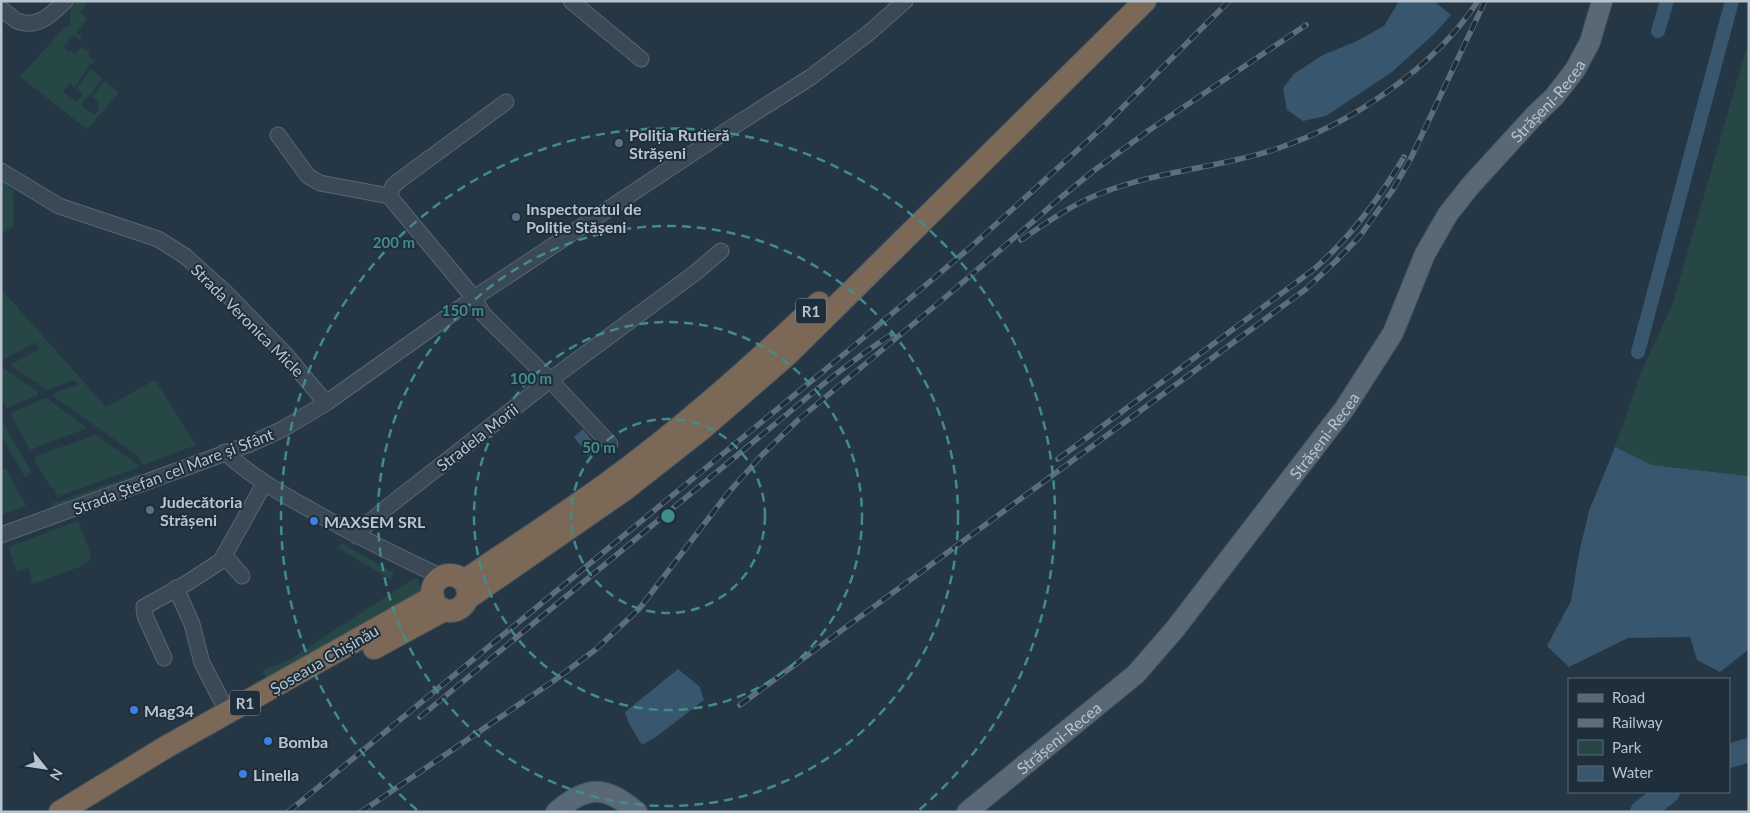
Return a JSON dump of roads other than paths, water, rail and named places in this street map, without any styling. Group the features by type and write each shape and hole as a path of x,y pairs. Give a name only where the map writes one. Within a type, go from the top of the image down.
{"highway":[{"name":"R1","path":"466,589 679,427 761,358 850,273 1124,1"},
{"name":"R1","path":"466,589 507,571 624,490 704,427 787,355 1145,1"},
{"path":"454,575 466,589 461,608 450,611 438,604 434,586 442,577 454,575"},
{"path":"80,812 438,604"},
{"name":"Șoseaua Chișinău","path":"60,812 166,747 438,604"}],"main road":[{"name":"Strășeni-Recea","path":"968,812 1136,674 1175,630 1345,408 1392,333 1425,254 1448,214 1471,185 1534,114 1554,96 1575,70 1590,42 1602,1"},
{"path":"556,812 567,802 581,794 608,792 623,800 637,812"}],"street":[{"path":"1,8 17,20 33,23 45,20 65,1"},
{"path":"571,1 642,59"},
{"name":"Strada Ștefan cel Mare și Sfânt","path":"1,535 250,444 283,429 326,403 474,298 811,77 864,38 904,1"},
{"path":"389,196 393,186 400,180 506,102"},
{"path":"278,135 313,180 389,196 474,298 483,314 550,380 610,444"},
{"name":"Strada Veronica Micle","path":"1,171 59,206 158,239 184,256 225,292 286,355 326,403"},
{"name":"Stradela Morii","path":"356,536 385,509 550,380 695,273 721,251"},
{"path":"225,452 242,468 264,484 356,536 442,577"},
{"path":"164,658 145,616 144,607 221,561 264,484"},
{"path":"224,555 242,576"},
{"path":"176,588 192,624 202,663 228,713"}],"water":[{"path":"1399,1 1434,1 1451,15 1435,33 1392,72 1326,116 1303,121 1287,110 1283,88 1295,73 1323,55 1357,41 1384,26"},
{"path":"583,429 598,448 588,456 574,437"},
{"path":"1615,447 1652,465 1749,476 1749,649 1720,672 1697,660 1690,637 1628,638 1569,667 1547,646 1571,601 1579,553 1589,511"},
{"path":"678,669 700,687 704,700 656,737 642,745 629,724 625,712"}],"waterway":[{"path":"1658,31 1667,1"},
{"path":"1638,352 1732,1"},
{"path":"1730,756 1749,750"},
{"path":"1642,812 1667,793"}],"railway":[{"path":"288,812 849,350 973,245 1104,126 1229,1"},
{"path":"1021,240 1069,209 1099,194 1143,180 1232,161 1276,149 1333,125 1389,91 1415,71 1460,26 1478,1"},
{"path":"740,705 1306,289 1336,261 1360,236 1392,191 1410,160 1485,1"},
{"path":"361,812 552,682 595,650 639,609 728,493 762,455 798,420 1092,172 1148,131 1306,25"},
{"path":"1058,459 1327,258 1363,217 1404,157"},
{"path":"420,717 832,377 892,334"}],"place":[{"name":"Poliția Rutieră Strășeni","path":"619,143"},
{"name":"Inspectoratul de Poliție Stășeni","path":"516,217"},
{"name":"Judecătoria Strășeni","path":"150,510"},
{"name":"MAXSEM SRL","path":"314,521"},
{"name":"Mag34","path":"134,710"},
{"name":"Bomba","path":"268,741"},
{"name":"Linella","path":"243,774"}]}
